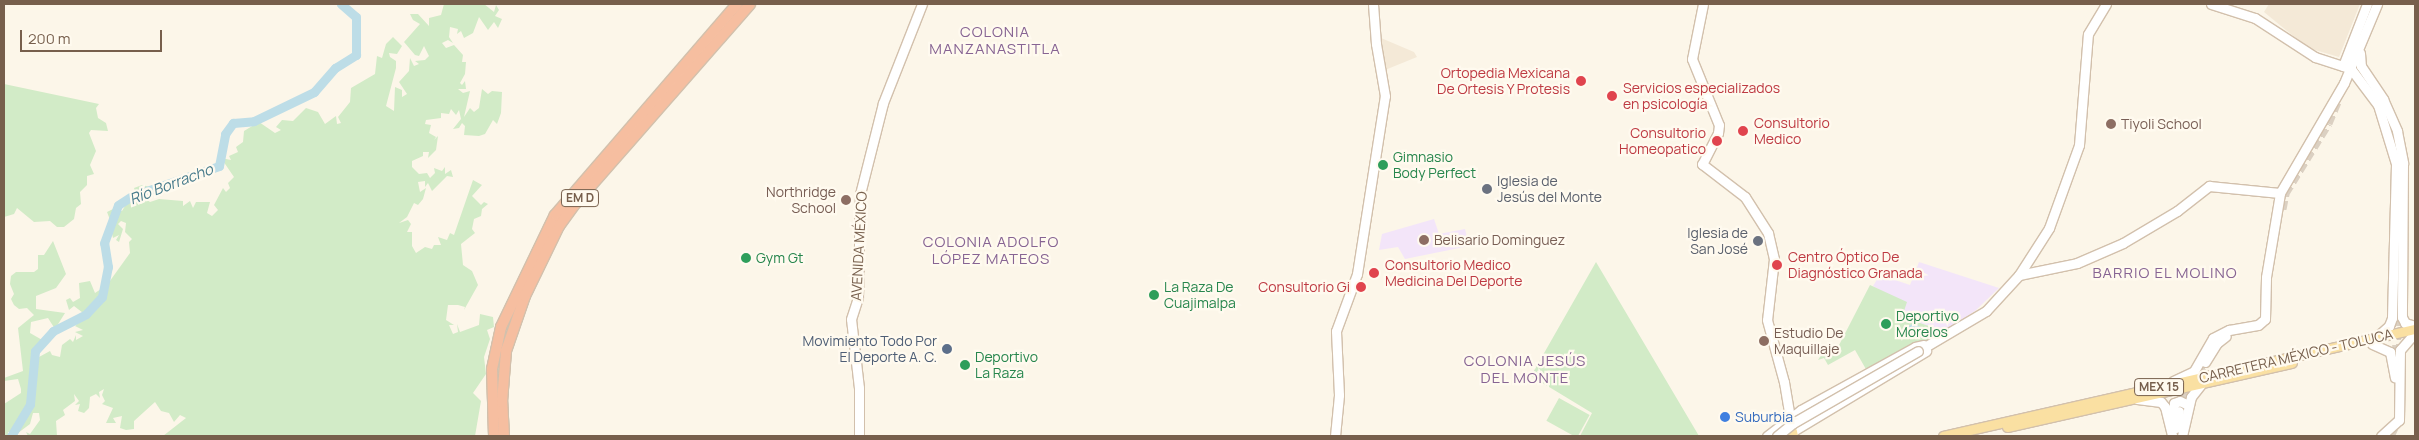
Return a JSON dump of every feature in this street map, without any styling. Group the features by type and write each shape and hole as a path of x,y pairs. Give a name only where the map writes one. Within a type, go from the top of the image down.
{"highway":[{"name":"EM D","path":"494,436 492,369 501,327 554,215 737,4"},
{"name":"EM D","path":"504,436 502,402 506,350 525,296 559,226 576,203 750,4"}],"main road":[{"name":"CARRETERA MÉXICO - TOLUCA","path":"1970,436 2201,384 2415,331"},
{"name":"CARRETERA MÉXICO - TOLUCA","path":"1943,436 2373,341"}],"street":[{"name":"AVENIDA MÉXICO","path":"859,436 859,388 851,318 858,297 860,194 880,112 922,4"},
{"path":"1335,436 1339,394 1336,331 1357,274 1385,96 1376,44 1373,4"},
{"path":"1703,4 1692,59 1719,125 1718,133 1702,164 1745,197 1768,233 1774,259 1767,320 1784,378 1790,435"},
{"path":"1777,436 1793,423 1980,317 2019,275 2049,228 2079,145 2087,39 2106,4"},
{"path":"2211,4 2255,18 2315,57 2347,68 2378,105 2396,164 2397,317"},
{"path":"2347,68 2367,4"},
{"path":"2365,18 2367,4"},
{"path":"2203,365 2220,339 2265,319 2268,262 2280,193 2361,45 2377,4"},
{"path":"2361,45 2361,66 2383,99 2397,131 2403,163 2397,317 2373,341 2396,356"},
{"path":"2019,275 2077,264 2123,243 2177,211 2208,186 2280,193"},
{"path":"2268,262 2282,209"},
{"path":"2384,434 2395,415 2396,356 2415,331 2397,317"},
{"path":"2164,386 2194,371 2213,338 2229,330 2242,329"},
{"path":"1767,436 1789,418 1915,347 1931,344"},
{"path":"1790,435 1834,405 1921,356 1931,344"},
{"path":"2182,436 2188,405 2194,390 2201,384"},
{"path":"1830,395 1834,405"},
{"path":"2134,399 2161,402 2165,407 2174,436"},
{"path":"2174,436 2174,403 2180,401 2188,405"},
{"path":"2174,436 2179,411"}],"shaded area":[{"path":"2269,4 2360,4 2339,57 2308,48 2264,12"},
{"path":"1381,38 1414,52 1417,57 1385,70"},
{"name":"Belisario Dominguez","path":"1434,219 1439,234 1465,229 1469,246 1405,259 1398,247 1379,250 1382,234"},
{"path":"1919,262 1999,288 1975,311 1944,331 1902,317 1892,297 1873,286 1880,275 1910,285"}],"green space":[{"path":"444,4 484,4 494,12 496,5 499,10 495,16 502,19 498,28 494,22 488,30 479,17 473,33 464,38 461,31 457,34 458,29 450,27 449,37 453,43 448,40 442,43 446,48 454,45 463,55 462,62 466,62 465,74 460,83 462,85 465,81 466,89 458,89 463,93 470,91 464,117 470,108 474,112 479,108 482,89 488,94 492,91 502,92 501,113 497,124 493,120 485,134 479,136 464,135 465,126 462,123 459,128 453,129 461,119 459,110 456,115 451,109 449,114 441,113 441,118 426,120 425,124 431,125 429,133 436,137 434,140 438,136 436,150 428,158 429,152 423,152 423,156 412,161 412,167 419,174 427,173 430,178 435,173 434,168 442,171 445,167 445,174 451,170 453,177 447,176 432,191 428,183 425,187 425,181 418,182 420,192 426,188 423,199 418,205 414,203 407,217 399,223 408,220 411,224 407,232 412,232 412,246 416,253 425,247 432,249 434,245 441,245 438,237 447,240 450,233 454,235 473,180 482,185 472,196 481,205 484,202 488,204 482,209 481,216 474,219 472,229 475,233 461,244 463,265 472,271 478,285 464,310 465,307 448,305 446,320 454,325 449,325 453,334 458,332 457,324 460,332 479,325 480,314 493,317 494,327 487,330 490,339 484,357 486,374 473,393 481,401 475,436 163,436 186,418 180,415 174,422 169,413 161,411 155,402 134,421 134,429 126,430 120,428 122,416 113,418 116,423 106,423 113,408 102,404 105,401 102,395 104,389 99,392 100,398 96,394 90,397 89,408 84,413 78,411 80,404 75,405 79,401 74,394 75,401 63,410 65,415 56,421 57,436 28,436 26,432 30,434 40,420 39,413 33,413 30,424 18,433 8,432 8,436 5,436 4,404 21,393 21,389 18,379 4,381 4,378 23,371 18,328 34,315 27,308 19,309 14,305 11,299 14,294 10,284 11,276 16,272 34,272 38,269 38,255 44,255 53,241 66,274 56,288 36,296 36,309 65,313 55,329 48,318 31,322 30,333 44,341 36,349 39,357 50,351 52,355 60,357 62,345 70,339 73,342 76,335 76,340 83,336 75,332 83,330 75,326 87,316 74,306 69,310 66,300 70,298 73,302 80,298 79,283 90,281 95,293 107,285 130,253 129,242 132,239 125,232 126,223 121,221 118,224 123,229 119,242 116,240 119,235 113,238 112,225 107,212 113,209 122,211 128,201 139,202 134,188 142,185 150,187 152,193 143,197 150,202 159,199 183,201 183,206 190,201 193,208 196,202 210,202 207,213 212,216 218,210 214,205 223,188 226,192 230,188 228,183 234,177 221,158 231,160 229,156 238,152 236,147 243,142 244,131 259,122 275,133 281,130 276,127 282,120 293,121 306,108 318,112 325,124 336,116 337,124 341,123 338,117 350,102 351,88 375,74 377,56 382,58 386,44 393,37 402,46 397,54 389,53 390,57 396,61 396,68 386,106 394,111 395,87 402,90 402,97 407,94 399,82 409,71 410,58 414,66 419,64 415,61 425,60 429,56 424,46 419,56 415,55 404,42 420,24 413,20 410,14 418,14 429,26 429,18 441,15"},
{"path":"4,84 99,104 96,108 98,118 106,123 108,131 91,130 89,133 96,151 90,165 94,174 87,176 87,185 80,192 81,204 76,208 74,219 64,227 57,227 50,221 34,222 17,208 14,214 4,217"},
{"path":"1596,262 1699,436 1580,436 1592,413 1531,376"},
{"name":"Deportivo Morelos","path":"1870,285 1907,302 1902,317 1944,331 1867,371 1855,350 1828,365 1824,358 1818,360 1827,346 1837,349"},
{"path":"1559,398 1590,415 1578,436 1574,436 1546,421"}],"water":[{"path":"1911,324 1917,324 1921,331 1917,338 1911,338 1907,334 1907,328"}],"waterway":[{"name":"Río Borracho","path":"11,436 30,404 35,351 53,331 86,314 102,297 108,267 104,243 118,205 132,196 219,166 225,134 233,123 254,121 314,92 335,68 356,55 356,17 341,4"}],"tunnel":[{"path":"2282,209 2285,193 2328,123 2338,99"},
{"path":"2396,317 2397,359"},
{"path":"2179,408 2182,396 2203,365"},
{"path":"2390,436 2399,417"}],"place":[{"name":"Ortopedia Mexicana De Ortesis Y Protesis","path":"1581,81"},
{"name":"Servicios especializados en psicología","path":"1612,96"},
{"name":"Tiyoli School","path":"2111,124"},
{"name":"Consultorio Medico","path":"1743,131"},
{"name":"Consultorio Homeopatico","path":"1717,141"},
{"name":"Gimnasio Body Perfect","path":"1383,165"},
{"name":"Iglesia de Jesús del Monte","path":"1487,189"},
{"name":"Northridge School","path":"846,200"},
{"name":"Belisario Dominguez","path":"1424,240"},
{"name":"Iglesia de San José","path":"1758,241"},
{"name":"Gym Gt","path":"746,258"},
{"name":"Centro Óptico De Diagnóstico Granada","path":"1777,265"},
{"name":"Consultorio Medico Medicina Del Deporte","path":"1374,273"},
{"name":"Consultorio Gi","path":"1361,287"},
{"name":"La Raza De Cuajimalpa","path":"1154,295"},
{"name":"Deportivo Morelos","path":"1886,324"},
{"name":"Estudio De Maquillaje","path":"1764,341"},
{"name":"Movimiento Todo Por El Deporte A. C.","path":"947,349"},
{"name":"Deportivo La Raza","path":"965,365"},
{"name":"Suburbia","path":"1725,417"}],"district":[{"name":"COLONIA MANZANASTITLA","path":"995,40"},
{"name":"COLONIA ADOLFO LÓPEZ MATEOS","path":"991,250"},
{"name":"BARRIO EL MOLINO","path":"2165,273"},
{"name":"COLONIA JESÚS DEL MONTE","path":"1525,368"}]}
